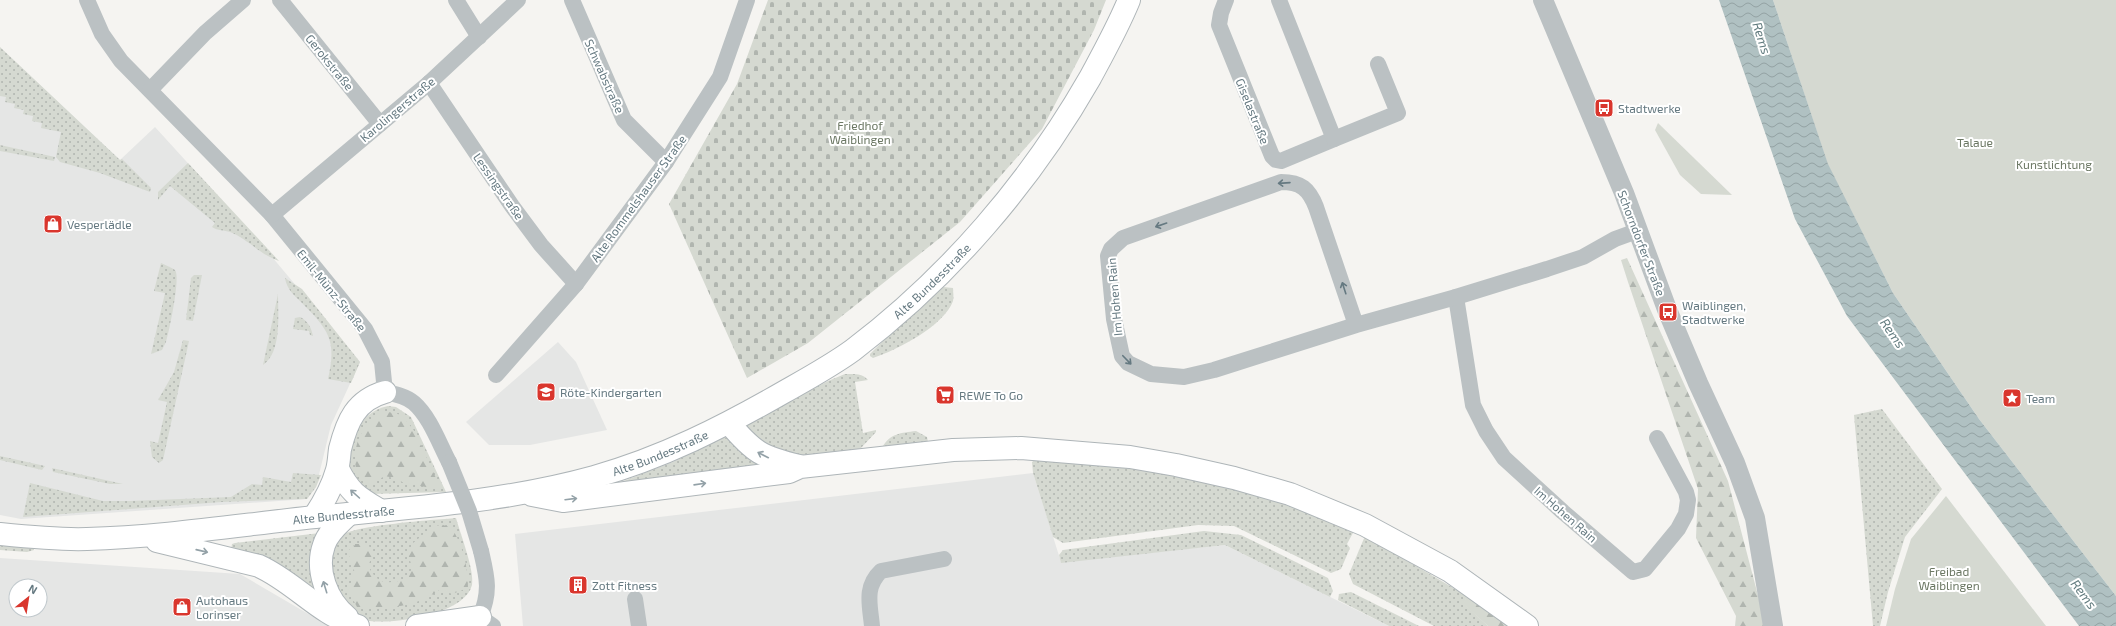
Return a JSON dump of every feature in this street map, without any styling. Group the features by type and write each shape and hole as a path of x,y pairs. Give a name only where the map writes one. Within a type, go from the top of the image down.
{"main road":[{"name":"Alte Bundesstraße","path":"0,534 56,539 136,536 442,505 519,492 593,477 636,464 691,442 729,423 835,363 902,309 966,247 1013,193 1055,136 1109,44 1130,0"},
{"path":"314,518 325,500 338,468 340,450 352,416 360,404 372,396 385,392"},
{"path":"729,423 754,451 768,458 800,467"},
{"path":"519,492 563,500 781,473 800,467 953,450 1021,448 1130,457 1176,465 1234,478 1290,494 1365,525 1450,571 1527,626"},
{"path":"338,468 345,482 355,496 381,511"},
{"path":"349,514 330,533 324,545 321,561 323,578 328,596 339,610 358,626"},
{"path":"136,536 259,566 275,573 326,613 342,621 358,626"},
{"path":"417,626 486,622"}],"street":[{"name":"Emil-Münz-Straße","path":"87,0 102,34 122,61 272,215 365,329 382,362 385,392"},
{"path":"150,90 206,33 243,0"},
{"name":"Gerokstraße","path":"280,0 380,124"},
{"path":"456,0 479,38"},
{"name":"Karolingerstraße","path":"272,215 429,83 518,0"},
{"name":"Schwabstraße","path":"572,0 624,120 666,162"},
{"name":"Alte Rommelshauser Straße","path":"496,375 576,284 666,162 720,78 747,0"},
{"name":"Giselastraße","path":"1226,0 1220,13 1219,25 1266,146 1276,160 1282,161 1398,113 1378,64"},
{"path":"1279,0 1334,139"},
{"name":"Schorndorfer Straße","path":"1543,0 1624,193 1637,231 1698,383 1735,463 1755,518 1773,626"},
{"name":"Lessingstraße","path":"429,83 512,206 541,244 576,284"},
{"name":"Im Hohen Rain","path":"1356,325 1311,194 1296,184 1281,182 1123,238 1111,249 1108,256 1114,319 1121,352 1128,364 1151,374 1184,377 1201,374 1356,325 1456,298 1583,257 1615,239 1637,231"},
{"name":"Im Hohen Rain","path":"1456,298 1473,405 1486,432 1504,458 1563,512 1633,572 1644,569 1654,559 1678,529 1686,514 1688,500 1686,492 1657,438"},
{"path":"385,392 400,396 414,403 424,415 449,462 469,511 481,551 488,582 486,622"},
{"path":"872,626 869,592 871,583 881,570 944,559"},
{"path":"635,599 639,626"}],"shaded area":[{"path":"0,48 120,160 155,127 257,239 360,362 331,425 316,487 307,499 21,519 0,515"},
{"name":"Röte-Kindergarten","path":"558,342 576,362 607,430 530,445 489,445 466,422"},
{"path":"1033,473 1061,562 1225,545 1389,626 523,626 515,534"},
{"path":"0,558 240,574 329,626 0,626"}],"green space":[{"name":"Friedhof Waiblingen","path":"768,0 1106,0 1094,30 1042,129 960,222 808,343 747,378 669,204 737,84"},
{"name":"Talaue","path":"1773,0 2116,0 2116,596 1979,419 1893,293 1828,165"},
{"path":"0,47 120,160 122,159 151,188 150,192 100,173 60,162 56,157 61,132 41,128 42,123 32,121 33,116 23,114 24,110 14,108 15,104 5,102 6,97 0,96"},
{"path":"1658,123 1732,195 1701,194 1680,175 1655,130"},
{"path":"0,145 55,157 54,161 0,151"},
{"path":"188,163 279,261 265,254 242,238 230,232 212,227 215,223 170,186 158,200 158,192"},
{"path":"1627,258 1728,481 1766,626 1735,626 1736,616 1696,538 1698,489 1621,260"},
{"path":"161,263 175,270 177,282 176,293 166,342 162,350 151,354 165,293 154,291"},
{"path":"194,275 202,275 193,321 186,320 191,278"},
{"path":"285,278 302,289 360,362 351,383 328,379 332,355 328,337 319,321 291,292 287,286"},
{"path":"943,287 953,288 953,301 948,310 940,319 919,336 906,343 873,358 870,356 870,354 933,291"},
{"path":"278,294 278,332 276,342 269,359 263,365"},
{"path":"300,317 309,325 313,336 310,335 309,331 293,329 295,318"},
{"path":"183,340 189,341 163,460 159,463 152,457 150,441 158,443 167,402 158,400 174,372"},
{"path":"845,374 861,375 868,380 855,382 863,433 876,430 876,432 861,448 854,451 795,456 764,450 742,425 828,381"},
{"path":"388,406 396,407 411,417 446,492 370,494 349,476 352,443 361,423 377,410"},
{"path":"1882,409 1942,489 1905,537 1888,592 1880,626 1873,626 1854,415"},
{"path":"384,411 402,415 415,432 440,487 426,487 404,483 394,478 385,476 370,484 357,474 355,454 359,438 369,423"},
{"path":"916,431 927,437 928,442 882,448 889,439 896,435"},
{"path":"724,437 765,465 611,486 673,462"},
{"path":"0,456 45,466 42,470 0,460"},
{"path":"1038,457 1136,467 1247,491 1297,508 1354,531 1347,544 1350,548 1341,569 1331,573 1234,526 1198,525 1063,543 1053,537 1033,473 1032,462"},
{"path":"52,468 123,484 110,484 53,472"},
{"path":"293,473 321,475 316,487 307,499 222,502 23,517 30,483 103,501 130,501 231,497 252,484 262,485 263,477 291,482"},
{"name":"Freibad Waiblingen","path":"1946,496 2046,626 1886,626 1895,589 1911,539"},
{"path":"456,518 467,552 472,585 466,595 456,604 425,616 390,621 364,620 358,618 346,608 331,577 330,571 334,545 340,536 348,532 377,526"},
{"path":"443,525 452,528 459,542 466,564 468,588 452,594 441,589 422,600 401,606 379,608 357,607 348,590 355,572 349,562 349,550 355,544 368,544 373,554 368,566 376,577 385,582 395,582 408,579 412,567 408,554 412,544 433,526"},
{"path":"1204,531 1241,535 1328,578 1333,591 1330,597 1225,545 1061,563 1059,555 1063,550"},
{"path":"320,533 321,594 231,550 232,544 235,543"},
{"path":"1365,536 1467,596 1464,604 1488,626 1434,626 1353,584 1349,574"},
{"path":"0,544 34,548 34,550 27,552 0,550"},
{"path":"1351,592 1419,626 1389,626 1338,600 1339,594"},
{"path":"1467,596 1511,626 1488,626 1463,604"}],"water":[{"name":"Rems","path":"1719,0 1773,0 1828,164 1893,293 1979,419 2116,596 2116,626 2079,626 1847,316 1795,219"}],"place":[{"name":"Stadtwerke","path":"1604,108"},
{"name":"Vesperlädle","path":"53,224"},
{"name":"Waiblingen, Stadtwerke","path":"1668,312"},
{"name":"Röte-Kindergarten","path":"546,392"},
{"name":"REWE To Go","path":"945,395"},
{"name":"Team","path":"2012,398"},
{"name":"Zott Fitness","path":"578,585"},
{"name":"Autohaus Lorinser","path":"182,607"}],"park label":[{"name":"Kunstlichtung","path":"2054,164"}]}
